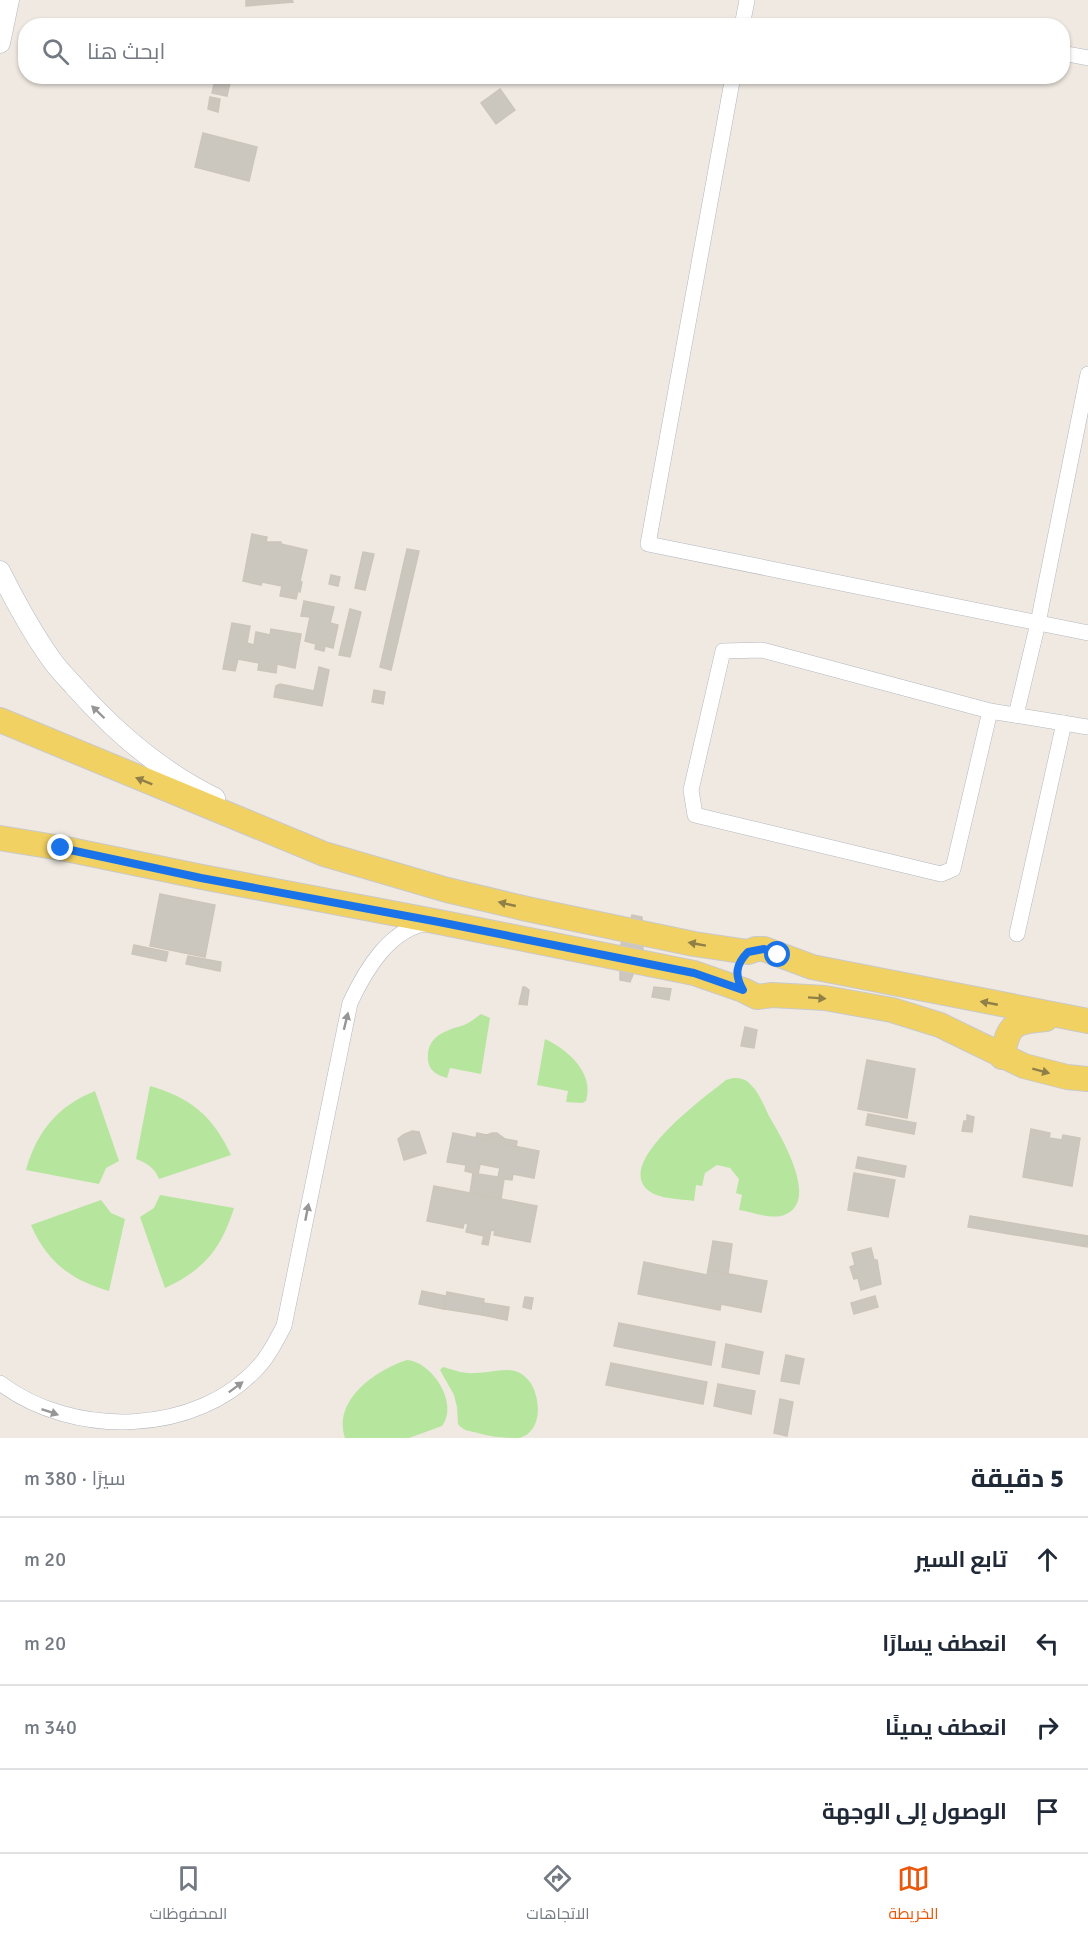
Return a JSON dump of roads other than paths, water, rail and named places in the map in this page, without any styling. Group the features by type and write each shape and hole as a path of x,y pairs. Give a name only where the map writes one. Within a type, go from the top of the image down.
{"main road":[{"path":"0,720 324,854 447,890 694,944 748,952 764,949 812,967 1088,1021"},
{"path":"0,838 61,848 201,878 439,922 694,973 757,997 772,995 825,998 900,1012 940,1025 1002,1057 1043,1072 1088,1079"},
{"path":"743,990 738,982 738,966 748,952"},
{"path":"772,995 783,984 785,976 785,969 778,955"},
{"path":"1002,1057 1006,1038 1014,1024 1021,1021 1064,1018"}],"street":[{"path":"0,43 9,0"},
{"path":"744,18 747,0"},
{"path":"1070,55 1088,58"},
{"path":"732,84 648,544 1088,633"},
{"path":"1016,715 1038,623 1088,374"},
{"path":"0,572 52,661 95,709 143,752 196,789 324,854"},
{"path":"990,711 953,869 941,874 695,815 691,790 723,651 762,650 990,711 1088,727"},
{"path":"1017,934 1064,723"},
{"path":"0,1383 33,1406 76,1419 112,1424 148,1423 201,1408 223,1397 261,1365 284,1326 350,1003 360,981 388,946 404,931 419,924 439,922"}]}
